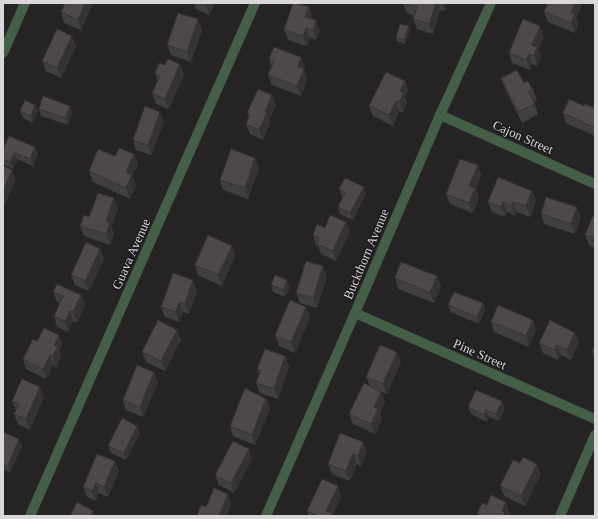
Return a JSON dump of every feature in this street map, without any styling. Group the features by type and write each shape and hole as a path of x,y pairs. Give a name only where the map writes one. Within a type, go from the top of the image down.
{"street":[{"path":"3,53 25,3"},
{"name":"Guava Avenue","path":"30,516 255,3"},
{"name":"Buckthorn Avenue","path":"266,516 355,314 440,115 491,3"},
{"name":"Cajon Street","path":"440,115 595,184"},
{"name":"Pine Street","path":"355,314 595,419"},
{"path":"560,516 595,435"}],"building":[{"path":"65,3 85,3 78,20 61,12"},
{"path":"293,3 309,7 305,17 316,20 313,30 306,28 303,36 284,30"},
{"path":"403,3 436,3 429,24 413,19 417,7"},
{"path":"548,3 575,3 571,13 575,14 571,23 544,12"},
{"path":"178,13 198,19 187,52 167,45"},
{"path":"523,19 540,26 532,45 537,47 534,56 529,54 526,60 509,53"},
{"path":"400,24 409,26 404,40 396,38"},
{"path":"57,29 72,36 57,68 42,61"},
{"path":"274,47 301,57 298,67 304,69 297,86 268,75 274,61 269,59"},
{"path":"168,59 180,64 165,99 152,93 160,76 155,73 159,63 165,65"},
{"path":"517,70 524,83 528,81 533,90 529,92 535,104 518,112 501,78"},
{"path":"386,72 405,81 400,91 404,93 399,102 396,101 389,115 369,106"},
{"path":"258,89 272,95 265,112 267,113 259,130 246,124 250,114 247,113"},
{"path":"43,96 70,106 65,118 39,109"},
{"path":"569,99 584,106 585,104 595,108 595,128 563,113"},
{"path":"25,100 35,105 31,116 20,111"},
{"path":"145,106 160,112 148,145 133,140"},
{"path":"9,136 35,147 30,159 14,153 10,162 3,159 3,150"},
{"path":"119,148 134,154 126,172 132,175 126,188 89,171 98,149 115,156"},
{"path":"231,149 255,158 245,188 220,180"},
{"path":"460,159 478,165 469,186 475,188 469,203 446,194"},
{"path":"3,166 12,170 3,191"},
{"path":"498,177 532,191 526,206 513,202 512,206 503,202 501,207 488,202"},
{"path":"345,178 364,187 350,213 338,207 345,193 339,189"},
{"path":"98,193 114,198 106,221 110,223 106,234 80,226 84,215 89,217"},
{"path":"546,197 577,207 571,224 541,214"},
{"path":"330,215 346,222 333,251 317,244 319,238 313,235 317,224 325,228"},
{"path":"593,216 595,217 595,243 593,242 594,238 585,235"},
{"path":"208,235 232,246 218,275 195,265"},
{"path":"86,242 100,249 85,281 71,275"},
{"path":"306,261 323,266 313,298 296,293"},
{"path":"401,262 437,276 430,293 395,278"},
{"path":"173,273 193,280 185,304 179,302 176,312 161,307"},
{"path":"275,275 287,280 283,290 271,285"},
{"path":"57,284 81,295 73,312 70,311 65,321 54,316 63,296 53,292"},
{"path":"454,292 483,303 477,317 448,305"},
{"path":"290,300 306,307 291,342 275,336"},
{"path":"498,305 533,320 526,336 491,322"},
{"path":"158,320 177,330 161,361 142,352"},
{"path":"550,320 575,333 567,350 557,345 555,350 539,343"},
{"path":"44,328 59,335 54,345 58,346 53,356 50,355 43,369 23,359 33,339 37,341"},
{"path":"595,344 595,353 592,352"},
{"path":"380,345 397,352 383,384 366,377"},
{"path":"265,349 285,356 274,389 256,383 261,370 257,369"},
{"path":"137,365 154,372 140,407 123,400"},
{"path":"22,379 40,387 26,419 14,414 19,403 12,401"},
{"path":"364,383 381,392 374,407 378,409 371,424 349,414"},
{"path":"245,388 266,399 252,435 230,426"},
{"path":"476,390 502,401 496,414 486,410 484,415 468,407"},
{"path":"122,418 137,426 124,453 108,446"},
{"path":"3,432 19,439 8,466 3,464"},
{"path":"340,433 363,442 358,456 353,454 346,471 328,464"},
{"path":"233,441 249,449 231,483 215,475"},
{"path":"97,454 115,461 104,487 96,483 92,491 83,487"},
{"path":"523,457 537,464 521,496 500,486 513,460 520,463"},
{"path":"322,479 338,486 326,511 332,513 330,516 318,516 307,511"},
{"path":"214,488 228,494 219,516 197,516 201,505 206,507"},
{"path":"491,495 506,502 502,511 505,512 503,516 482,516 477,514 482,503 487,505"},
{"path":"77,502 93,511 91,516 70,516"}]}
